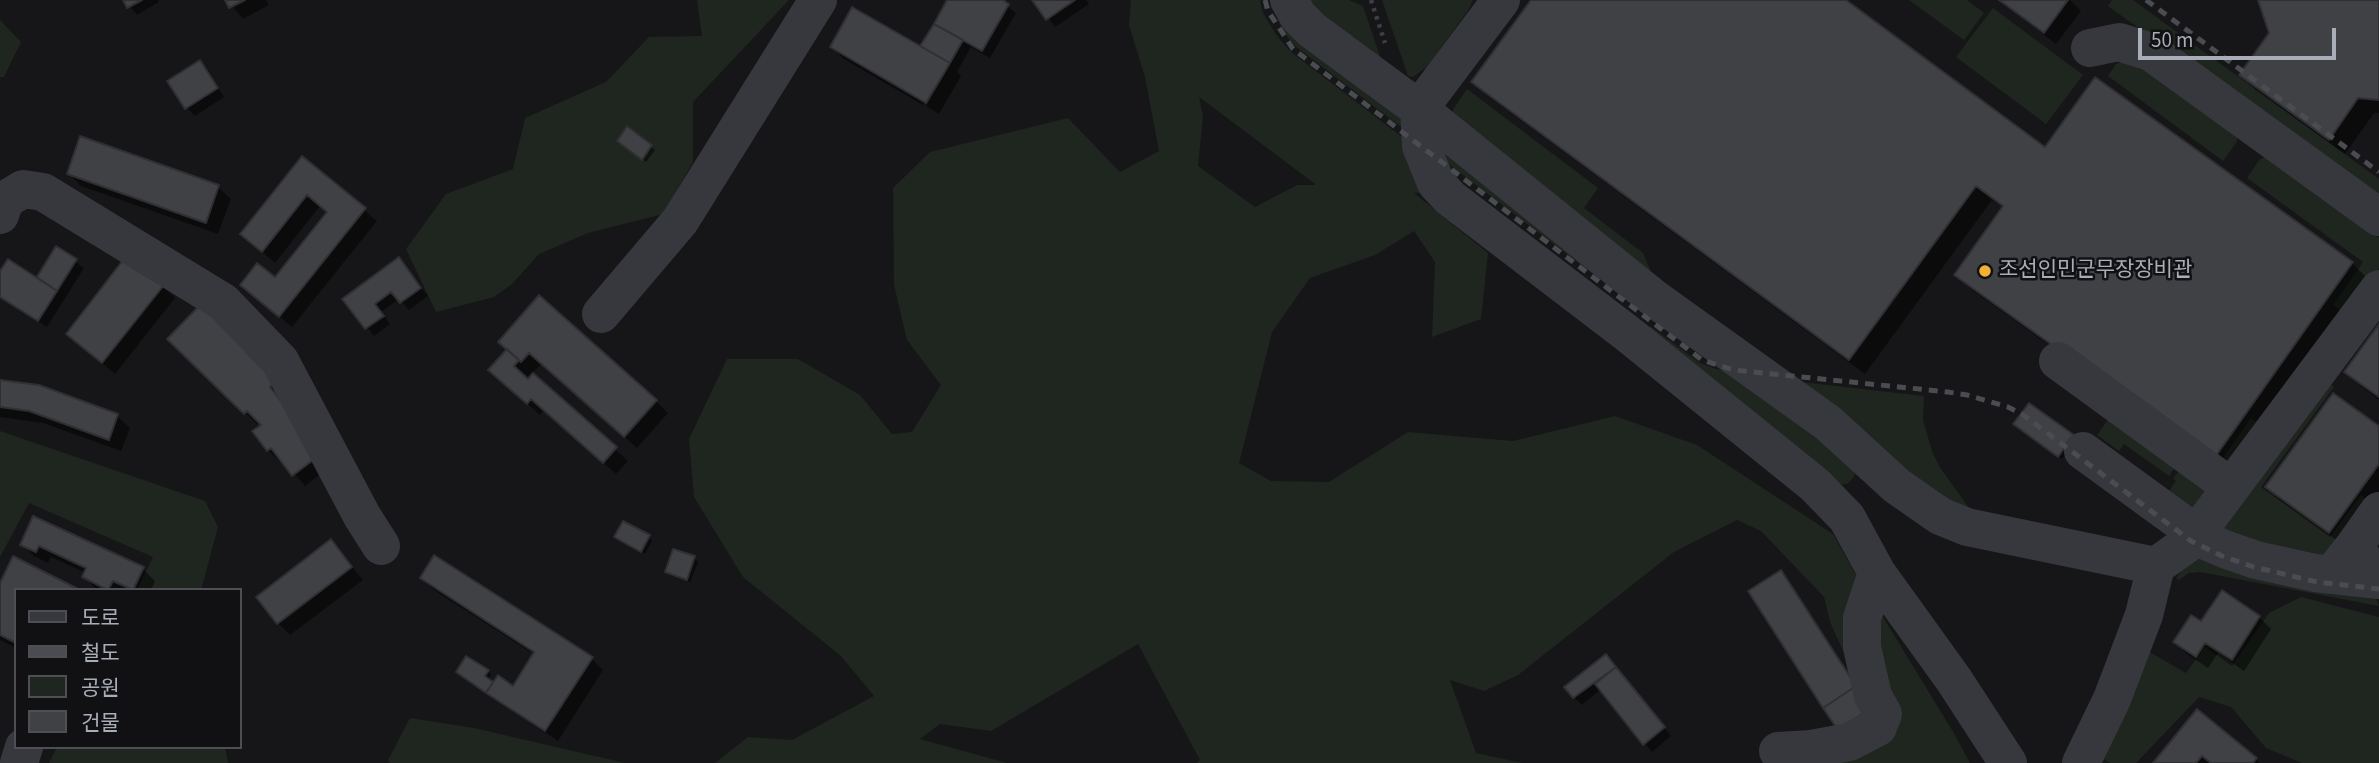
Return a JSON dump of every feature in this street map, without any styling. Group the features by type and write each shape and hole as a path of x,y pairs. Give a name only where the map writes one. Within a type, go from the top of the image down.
{"street":[{"path":"601,314 680,221 818,0"},
{"path":"1289,0 1298,16 1312,30 1419,109 1656,299 1828,423 1897,486 1940,516 1967,527 2156,566"},
{"path":"1501,0 1419,109 1420,146 1436,183 1450,198 1628,334 1815,485 1847,519 1877,573 1954,680 2008,763"},
{"path":"2090,47 2119,42 2151,52 2379,217"},
{"path":"0,215 5,200 23,189 43,192 223,302 280,360 362,516 381,545"},
{"path":"2081,763 2112,699 2144,615 2156,566 2191,541 2379,289"},
{"path":"1628,334 1656,299"},
{"path":"2058,360 2231,487"},
{"path":"2083,451 2208,542 2256,559 2332,575 2376,580"},
{"path":"1847,519 1897,486"},
{"path":"2332,575 2379,511"},
{"path":"2355,545 2376,580"},
{"path":"1778,751 1811,749 1849,741 1878,727 1883,714 1873,696 1862,647 1862,618 1877,573"}],"green space":[{"path":"697,0 789,0 693,102 693,162 663,214 588,233 539,254 512,284 494,297 436,312 406,249 446,194 513,169 525,118 606,82 649,37 702,36"},
{"path":"1131,0 1260,0 1263,13 1291,52 1406,140 1428,192 1414,193 1488,253 1481,319 1432,337 1435,262 1414,231 1375,255 1310,278 1272,332 1239,463 1271,481 1329,482 1408,432 1513,441 1615,416 1697,445 1833,534 1857,577 1853,673 1830,622 1824,597 1761,531 1737,520 1674,552 1518,675 1484,691 1450,680 1476,753 1522,763 1197,763 1200,760 1138,644 991,731 940,724 920,739 1007,763 715,763 748,737 792,740 874,696 841,656 743,577 694,497 689,439 727,359 798,359 860,395 892,434 912,432 941,385 907,340 894,285 893,188 930,152 1068,118 1120,172 1159,151 1145,77 1129,25","holes":["1199,97 1315,184 1297,185 1255,207 1198,166 1203,116"]},
{"path":"1269,0 1280,0 1398,114 1405,130 1295,46 1284,33"},
{"path":"1301,0 1349,0 1363,6 1387,77"},
{"path":"1382,0 1473,0 1428,66 1413,77 1408,76"},
{"path":"1909,0 1967,0 1984,13 1964,40"},
{"path":"2112,0 2133,0 2379,179 2379,202 2108,6"},
{"path":"1993,8 2083,75 2046,124 1956,57"},
{"path":"0,20 21,42 4,77 0,77"},
{"path":"2124,61 2135,62 2238,136 2223,161 2108,76 2116,64"},
{"path":"1467,89 1598,188 1584,208 1643,253 1650,275 1450,120 1454,108"},
{"path":"1433,145 1634,305 1434,153"},
{"path":"2266,157 2379,238 2379,268 2346,314 2333,305 2363,262 2247,178 2260,159"},
{"path":"1650,326 1700,363 1716,369 1739,372 1856,471 1853,478 1847,484 1839,485 1641,337"},
{"path":"2324,379 2334,387 2261,487 2330,537 2361,495 2375,505 2332,566 2211,536"},
{"path":"1783,380 1924,396 1923,420 1932,451 1939,466 1972,512 1966,514"},
{"path":"2115,410 2181,458 2169,476 2124,444 2119,451 2097,435"},
{"path":"2251,418 2264,427 2229,476 2217,466"},
{"path":"0,431 205,501 218,527 202,588 138,588 153,557 29,503 0,557"},
{"path":"2186,461 2220,487 2194,522 2163,500"},
{"path":"2199,549 2374,594 2379,606 2200,572 2189,573 2179,580 2176,578"},
{"path":"2301,597 2379,617 2379,763 2302,763 2266,748 2231,707 2199,697 2136,763 2110,763 2102,758 2141,647 2186,673 2205,647 2232,666 2269,613"},
{"path":"1880,612 1970,763 1827,763 1877,663"},
{"path":"410,718 474,728 625,763 390,763 388,760"},
{"path":"56,749 225,749 228,763 49,763"}],"building":[{"path":"123,0 142,0 127,8"},
{"path":"225,0 245,0 229,8"},
{"path":"947,0 1003,0 1009,4 982,51 934,24"},
{"path":"1032,0 1075,0 1046,20"},
{"name":"조선인민군무장장비관","path":"1531,0 1846,0 2045,147 2095,77 2353,262 2213,460 1954,275 2003,206 1976,186 1849,360 1471,82"},
{"path":"1999,0 2068,0 2044,33"},
{"path":"2258,0 2379,0 2379,100 2358,98 2329,140 2239,75 2269,33"},
{"path":"852,7 950,63 926,103 830,47"},
{"path":"934,24 963,40 950,63 920,46"},
{"path":"200,60 218,88 185,109 167,81"},
{"path":"627,126 652,145 642,160 617,141"},
{"path":"80,136 219,185 206,223 67,174"},
{"path":"302,156 366,208 279,317 240,285 257,263 275,277 327,212 307,195 262,252 240,234"},
{"path":"56,246 77,259 57,291 37,277"},
{"path":"127,255 164,285 102,363 66,334"},
{"path":"399,257 421,288 400,303 391,292 375,304 384,316 365,329 342,299"},
{"path":"8,259 57,291 38,321 0,297 0,271"},
{"path":"539,295 657,400 624,437 529,353 521,362 498,342"},
{"path":"201,304 278,378 270,387 321,454 292,476 271,448 267,451 252,431 261,425 247,411 244,414 167,339"},
{"path":"2379,324 2379,397 2344,372"},
{"path":"507,349 519,360 514,366 528,379 533,373 617,447 603,463 531,399 527,404 488,370"},
{"path":"0,380 39,385 118,414 109,440 29,411 0,407"},
{"path":"2333,393 2379,426 2379,464 2329,533 2265,487"},
{"path":"2029,403 2074,435 2058,457 2013,424"},
{"path":"33,516 144,567 134,588 113,581 109,588 104,588 82,577 86,568 39,546 36,552 20,545"},
{"path":"623,521 650,535 641,552 614,537"},
{"path":"331,539 352,567 277,624 256,597"},
{"path":"673,549 695,556 687,580 665,572"},
{"path":"434,555 593,657 545,731 486,693 498,675 513,686 534,652 420,578"},
{"path":"13,556 76,588 14,588 14,642 0,635 0,583"},
{"path":"1781,570 1856,686 1823,708 1748,591"},
{"path":"2222,590 2260,616 2232,660 2205,643 2196,657 2173,642 2191,615 2201,621"},
{"path":"1606,654 1616,667 1573,698 1564,687"},
{"path":"466,656 489,670 485,676 493,682 486,693 456,672"},
{"path":"1616,667 1665,727 1643,745 1595,684"},
{"path":"1856,686 1871,708 1838,730 1823,708"},
{"path":"2197,709 2257,758 2253,763 2211,763 2202,756 2196,763 2153,763"}],"railway":[{"path":"1265,0 1268,11 1293,49 1702,360 1734,370 1948,392 2008,407 2022,414 2191,541 2254,567 2317,582 2379,589"},
{"path":"2146,0 2379,172"}],"place":[{"name":"조선인민군무장장비관","path":"1985,271"}]}
